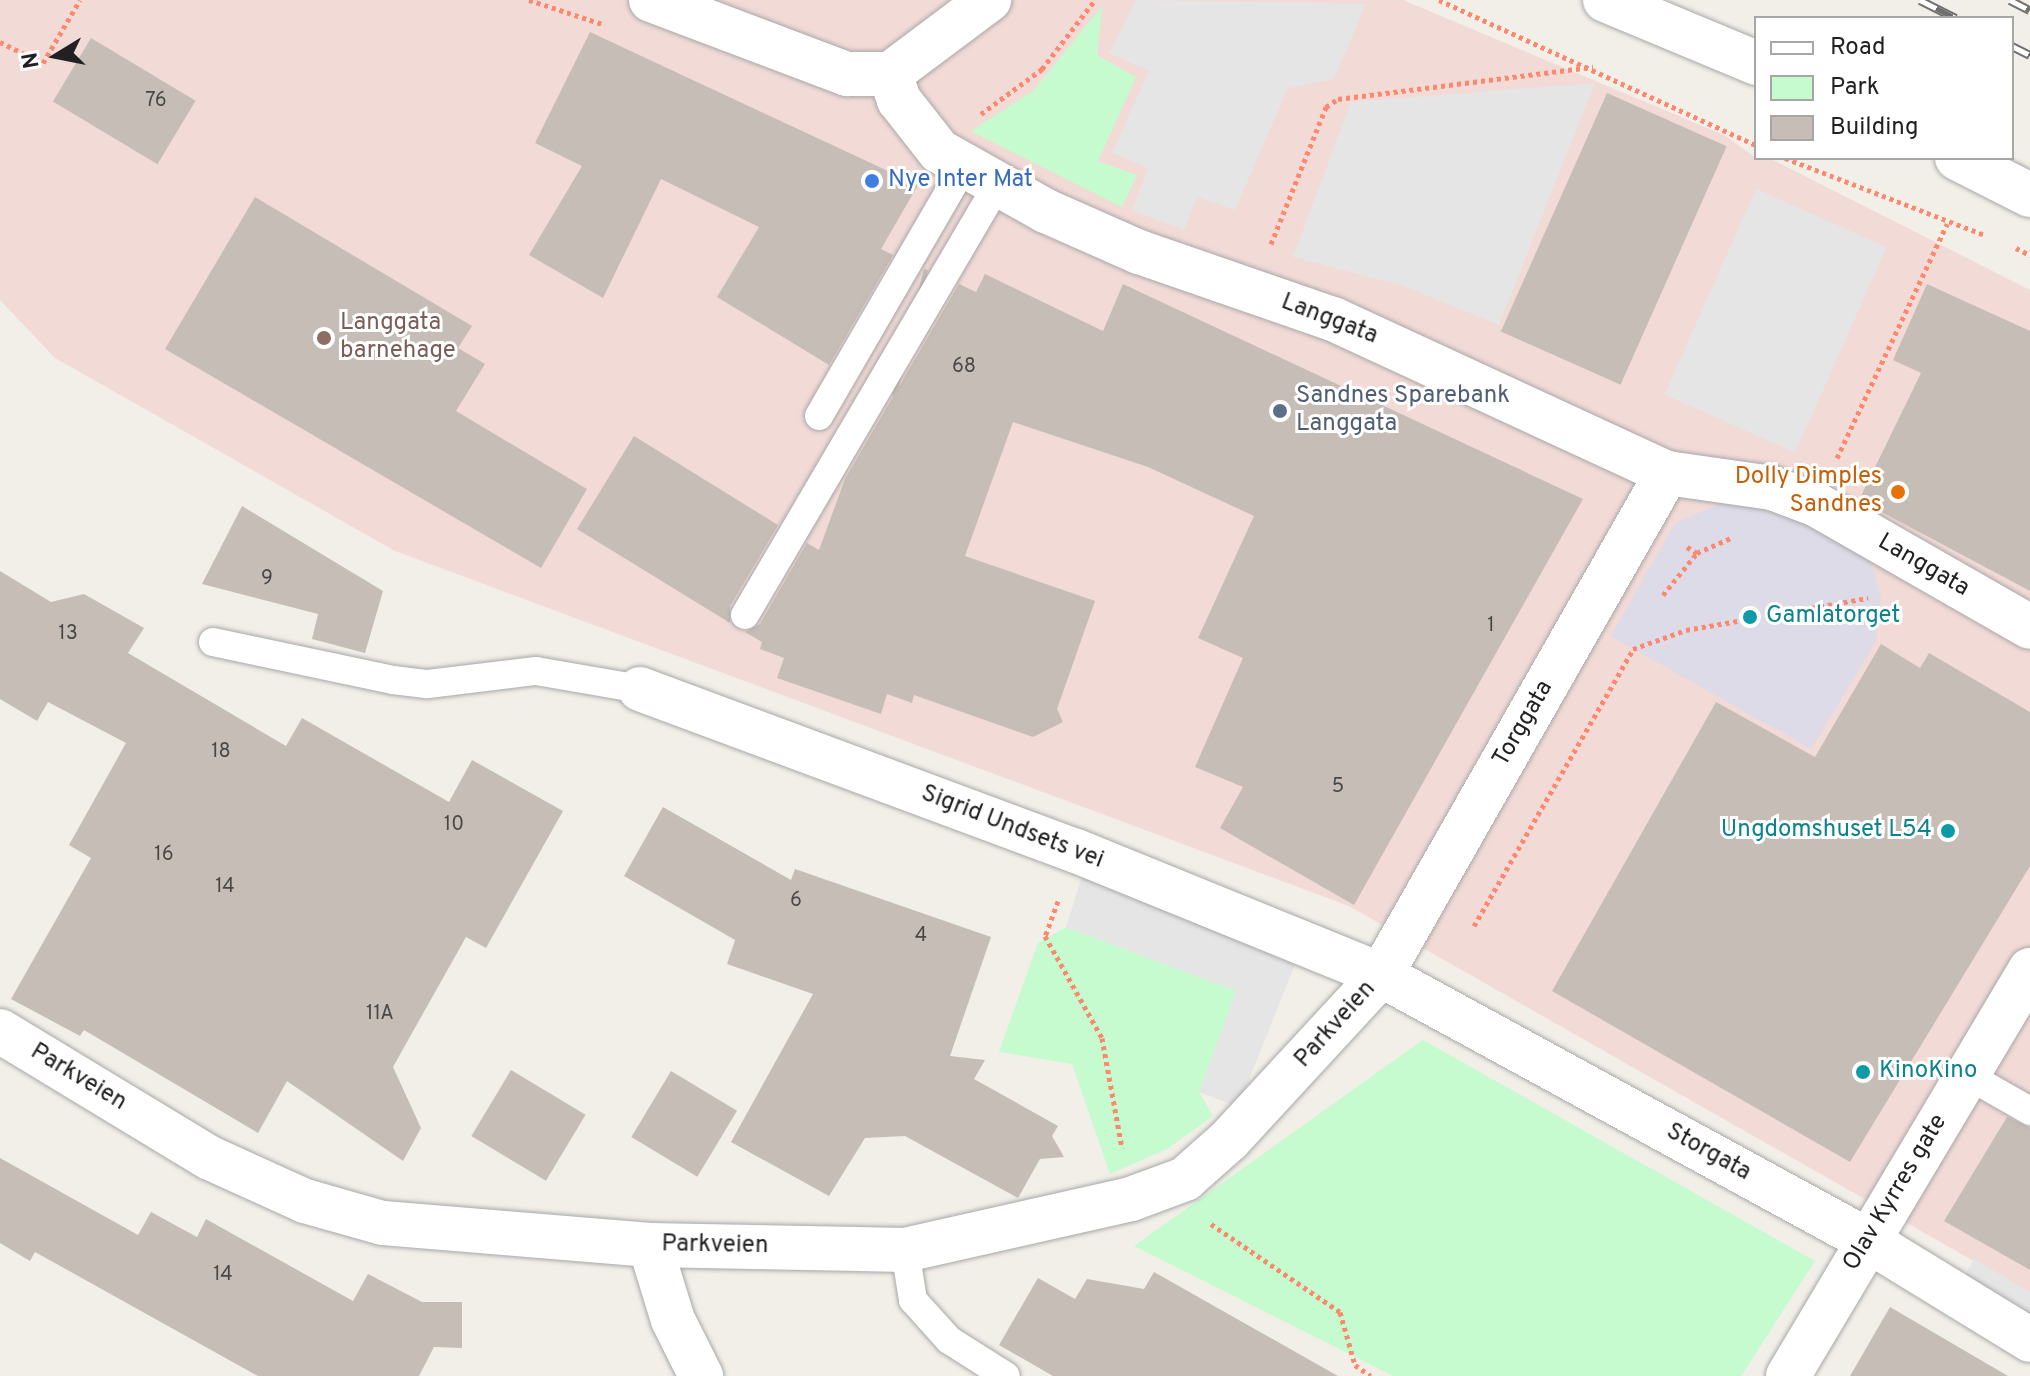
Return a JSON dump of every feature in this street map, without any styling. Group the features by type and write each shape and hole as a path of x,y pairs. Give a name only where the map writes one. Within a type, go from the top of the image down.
{"street":[{"path":"651,0 847,74 890,74 989,0"},
{"path":"1605,0 1754,62"},
{"name":"Langgata","path":"890,74 925,136 980,177 1139,252 1412,352 1667,473 1772,488 1930,570 2030,627"},
{"path":"1961,160 2030,195"},
{"name":"Torggata","path":"1381,975 1667,473"},
{"name":"Sigrid Undsets vei","path":"640,689 1076,851 1381,975"},
{"name":"Olav Kyrres gate","path":"1788,1376 2030,970"},
{"name":"Parkveien","path":"0,1031 210,1158 305,1201 383,1223 650,1245 905,1250 1131,1199 1185,1179 1229,1140 1381,975"},
{"name":"Storgata","path":"1381,975 1867,1240 2030,1340"},
{"path":"650,1245 673,1320 701,1376"}],"lane":[{"path":"819,416 980,177"},
{"path":"745,615 980,177"},
{"path":"213,642 393,680 428,684 536,671 640,689"},
{"path":"1967,1075 2030,1111"},
{"path":"905,1250 913,1300 949,1340 1006,1376"}],"path":[{"path":"0,42 43,63 80,0"},
{"path":"973,119 1042,69 1095,0"},
{"path":"1439,0 1593,67 1754,144"},
{"path":"1267,254 1326,107 1338,99 1574,75 1593,67"},
{"path":"969,111 978,125"},
{"path":"1790,160 1947,224 2000,240"},
{"path":"1832,469 1947,224"},
{"path":"2010,245 2030,255"},
{"path":"1656,606 1697,553"},
{"path":"1633,649 1756,615 1881,597 1930,570"},
{"path":"1463,941 1498,894 1639,638"},
{"path":"1076,851 1045,936 1102,1038 1131,1199"},
{"path":"1234,1243 1340,1312 1355,1365 1371,1376"}],"shaded area":[{"path":"0,0 1403,0 1724,135 1754,157 1754,160 1773,160 2030,290 2030,1293 1349,906 395,551 55,358 0,300"},
{"path":"1136,0 1366,4 1334,79 1288,88 1235,210 1197,197 1184,230 1132,210 1148,168 1112,153 1149,71 1109,53"},
{"path":"1595,83 1499,325 1401,285 1293,257 1351,102"},
{"path":"1756,189 1887,247 1795,453 1664,395"},
{"name":"Gamlatorget","path":"1734,498 1864,538 1881,597 1876,641 1811,749 1611,636 1675,523"},
{"path":"1083,873 1296,962 1238,1107 1199,1092 1236,991 1066,927"},
{"path":"1974,1259 2030,1292 2030,1316 1963,1278"}],"green space":[{"path":"1102,6 1097,55 1136,77 1098,161 1137,175 1122,207 971,131 1033,91"},
{"path":"1066,927 1237,991 1199,1092 1213,1116 1167,1149 1110,1174 1072,1064 999,1052 1038,943"},
{"path":"1423,1040 1815,1261 1741,1376 1393,1376 1134,1246"}],"building":[{"path":"590,32 918,185 881,249 893,255 829,365 717,297 759,227 661,179 603,298 529,255 582,166 535,143"},
{"path":"91,38 196,101 157,164 53,101"},
{"path":"1607,93 1727,146 1621,385 1501,331"},
{"path":"255,197 472,326 458,348 485,364 456,411 587,489 541,568 165,349"},
{"path":"924,269 928,270 896,397 892,396"},
{"path":"985,274 1103,331 1123,284 1583,499 1354,905 1220,828 1243,787 1195,767 1243,658 1198,638 1254,516 1148,467 1013,422 965,556 1095,601 1057,709 1063,722 1033,737 914,695 912,703 887,694 881,714 777,678 784,658 760,649 762,642 745,632 760,624 807,543 819,550 845,479 959,284 976,292"},
{"path":"1927,284 2030,331 2030,591 1859,500 1921,373 1893,360"},
{"path":"634,436 778,525 730,606 730,623 577,529"},
{"path":"242,506 383,591 365,653 312,639 318,614 202,584"},
{"path":"0,571 51,602 84,594 144,628 128,653 286,746 302,718 449,802 472,760 563,811 486,948 466,937 393,1067 421,1128 403,1161 287,1081 258,1133 84,1030 80,1036 11,999 91,858 69,845 126,743 48,702 37,721 0,699"},
{"path":"1881,644 1920,668 1929,653 2030,712 2030,866 1850,1162 1552,991 1716,702 1815,757"},
{"path":"663,807 791,880 795,869 991,937 950,1056 985,1060 974,1079 1058,1126 1052,1136 1064,1157 1040,1159 1018,1198 905,1136 865,1138 829,1196 731,1142 813,994 727,964 735,940 624,876"},
{"path":"511,1070 586,1115 546,1181 471,1136"},
{"path":"671,1071 737,1111 697,1177 631,1137"},
{"path":"2007,1117 2030,1128 2030,1270 1944,1221"},
{"path":"0,1158 138,1235 151,1212 197,1237 206,1219 353,1301 368,1274 422,1302 462,1302 462,1348 434,1347 419,1376 258,1376 35,1252 30,1261 0,1243"},
{"path":"1154,1272 1338,1376 1053,1376 999,1345 1038,1278 1075,1299 1087,1279 1144,1289"},
{"path":"1890,1307 2008,1376 1850,1376"}],"railway":[{"path":"1920,0 1952,16"},
{"path":"2010,0 2030,10"},
{"path":"2014,47 2030,55"}],"place":[{"name":"Nye Inter Mat","path":"872,181"},
{"name":"Langgata barnehage","path":"324,338"},
{"name":"Sandnes Sparebank Langgata","path":"1280,411"},
{"name":"Dolly Dimples Sandnes","path":"1898,492"},
{"name":"Gamlatorget","path":"1750,617"},
{"name":"Ungdomshuset L54","path":"1948,831"},
{"name":"KinoKino","path":"1863,1072"}]}
